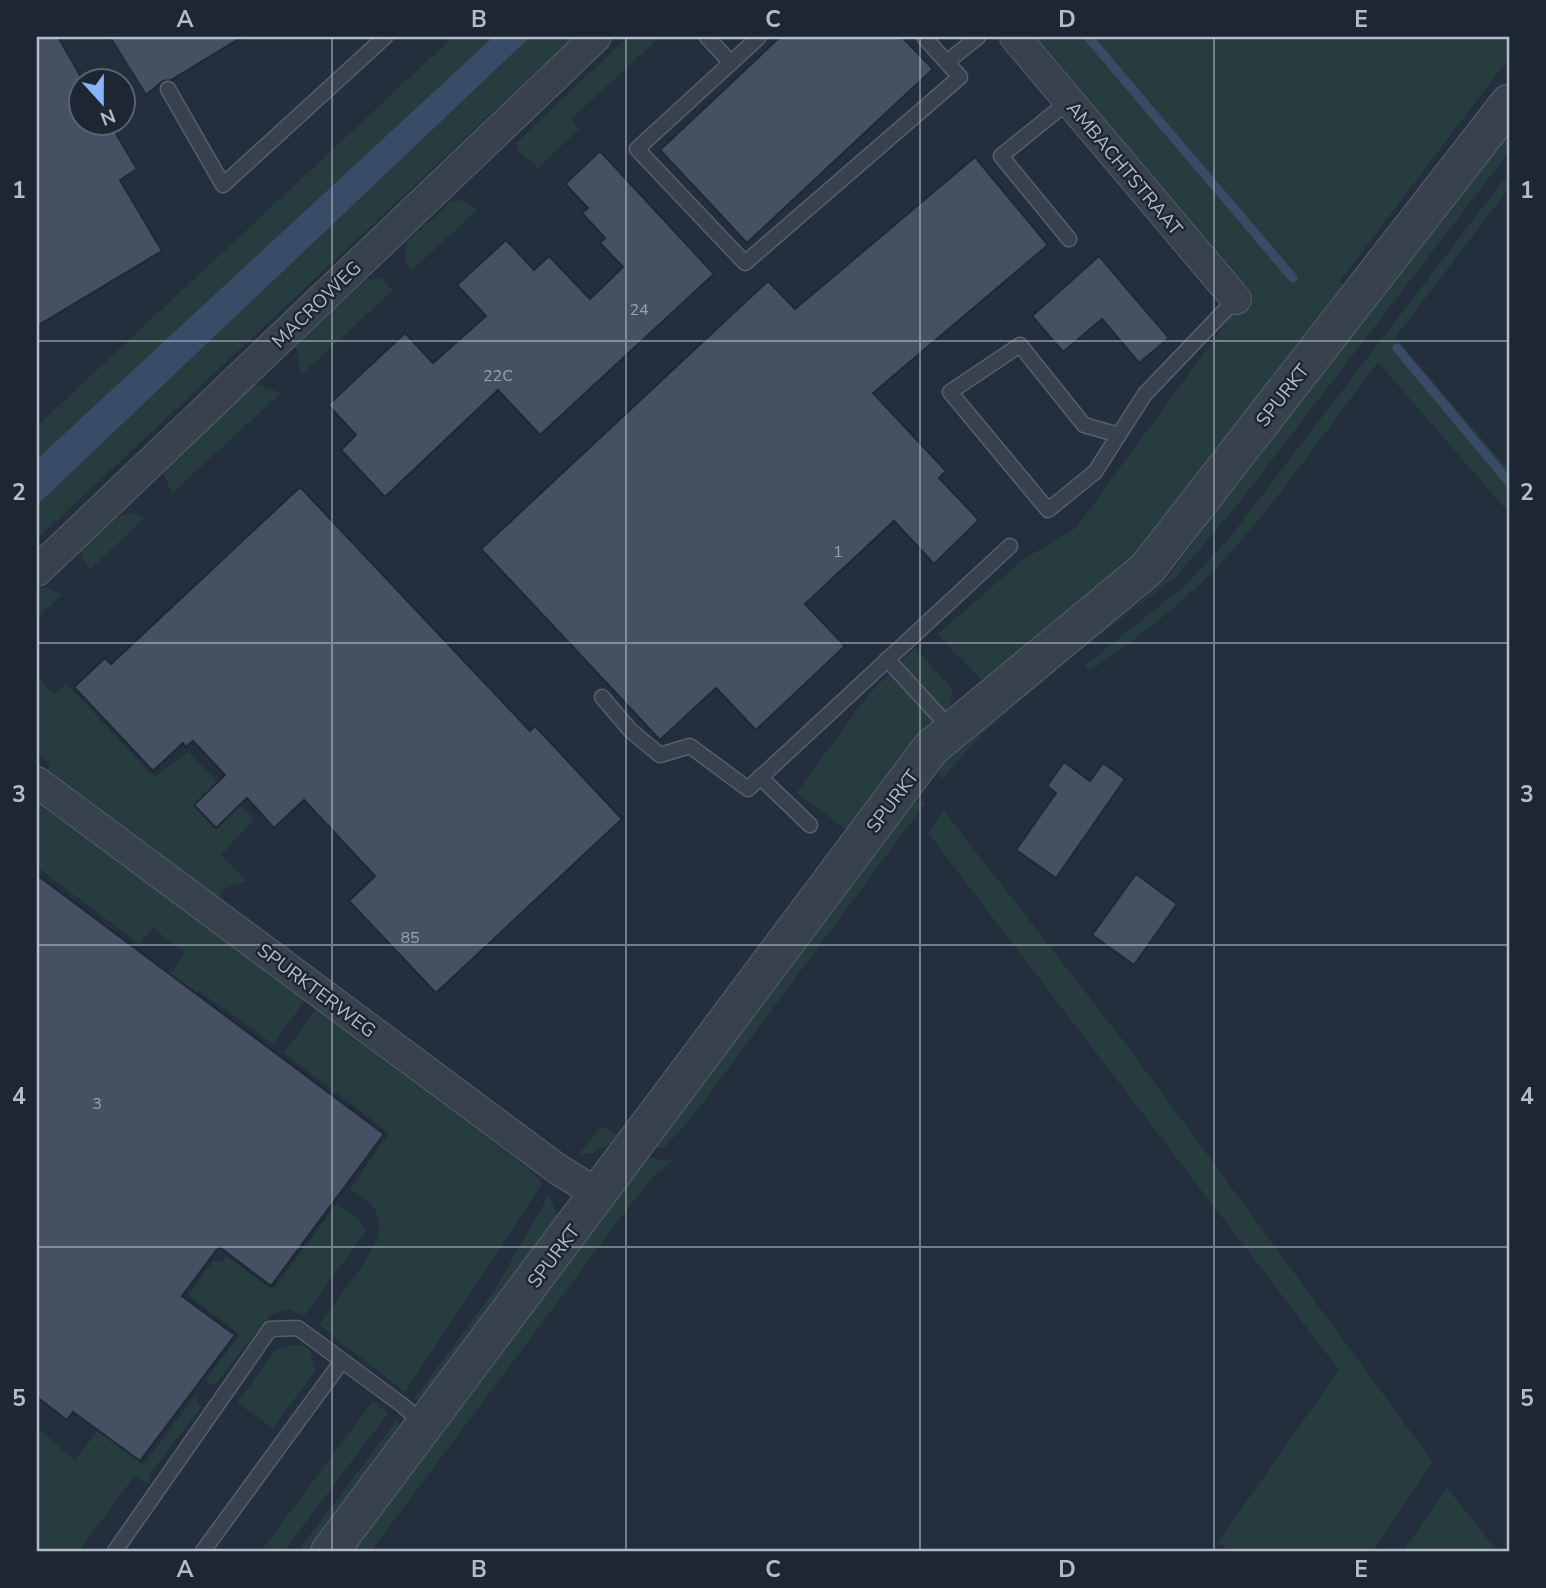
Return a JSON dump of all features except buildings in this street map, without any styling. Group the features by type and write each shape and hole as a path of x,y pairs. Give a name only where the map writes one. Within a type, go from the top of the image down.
{"street":[{"name":"MACROWEG","path":"37,570 596,37"},
{"name":"AMBACHTSTRAAT","path":"1015,37 1236,299"},
{"name":"SPURKT","path":"330,1551 600,1195 931,748 1147,569 1509,103"},
{"name":"SPURKTERWEG","path":"37,782 559,1170 600,1195"}],"lane":[{"path":"167,89 223,186 385,37"},
{"path":"707,37 730,63"},
{"path":"759,37 637,149 746,263 960,77 924,37"},
{"path":"947,62 978,37"},
{"path":"1069,101 1001,156 1069,239"},
{"path":"1119,435 1084,425 1020,345 950,392 1048,510 1095,472 1119,435 1145,394 1236,299"},
{"path":"602,697 631,731 660,755 690,746 748,789 1010,546"},
{"path":"887,659 951,729"},
{"path":"760,777 810,825"},
{"path":"115,1551 270,1329 298,1328 425,1425"},
{"path":"203,1551 342,1361"}],"green space":[{"path":"453,37 493,37 37,459 37,426"},
{"path":"530,37 573,37 37,539 37,505"},
{"path":"628,37 660,37 571,119 579,129 538,168 517,150 516,143"},
{"path":"1036,37 1509,37 1509,58 1340,281 1347,293 1121,576 983,682 938,634 1024,559 1076,528 1250,290"},
{"path":"1509,129 1509,152 1242,499 1177,576 1082,649 1079,648 1136,606 1169,576 1219,506"},
{"path":"1509,173 1509,188 1395,338 1509,470 1509,513 1378,362 1288,483 1230,553 1164,616 1090,671 1085,665 1185,586 1230,537"},
{"path":"462,200 477,210 412,270 405,261 407,242 451,202"},
{"path":"381,278 393,290 301,375 296,346 367,279"},
{"path":"254,384 281,393 172,493 163,473"},
{"path":"136,513 144,518 90,570 82,557 82,547 111,518"},
{"path":"44,587 62,594 37,618 37,590"},
{"path":"915,648 952,689 951,704 850,833 797,792 868,695"},
{"path":"1058,662 1062,665 980,736 941,780 939,765"},
{"path":"37,677 54,695 66,683 154,777 188,752 254,819 221,855 247,881 223,889 218,900 45,772 51,765 42,755 37,762"},
{"path":"37,800 305,1000 273,1044 199,991 172,1025 148,1005 185,953 153,928 139,944 37,867"},
{"path":"916,801 926,802 693,1116 663,1149 656,1147 908,806"},
{"path":"944,811 1129,1048 1433,1462 1372,1551 1231,1551 1218,1542 1339,1370 928,833"},
{"path":"316,1009 530,1170 542,1184 405,1392 319,1325 363,1265 376,1241 379,1219 374,1209 350,1189 389,1133 284,1053"},
{"path":"600,1128 606,1128 622,1138 593,1153 578,1155"},
{"path":"679,1156 654,1176 631,1204 371,1551 353,1551 647,1157 669,1161"},
{"path":"549,1195 557,1214 553,1232 427,1399 414,1399 494,1291"},
{"path":"337,1204 360,1221 366,1231 304,1316 288,1309 270,1315 214,1386 205,1380 240,1335 188,1295 214,1260 222,1263 226,1256 273,1290"},
{"path":"292,1345 302,1345 310,1350 315,1371 273,1428 237,1403 275,1351"},
{"path":"195,1396 201,1407 150,1474 149,1484 135,1475 79,1551 37,1551 37,1427 75,1461 97,1431 144,1464"},
{"path":"373,1401 388,1413 284,1551 261,1551"},
{"path":"397,1420 404,1432 315,1551 298,1551"},
{"path":"1447,1488 1497,1551 1403,1551"}],"water":[{"path":"493,37 530,37 37,505 37,459"}],"waterway":[{"path":"1088,37 1293,278"},
{"path":"1397,348 1509,482"}]}
